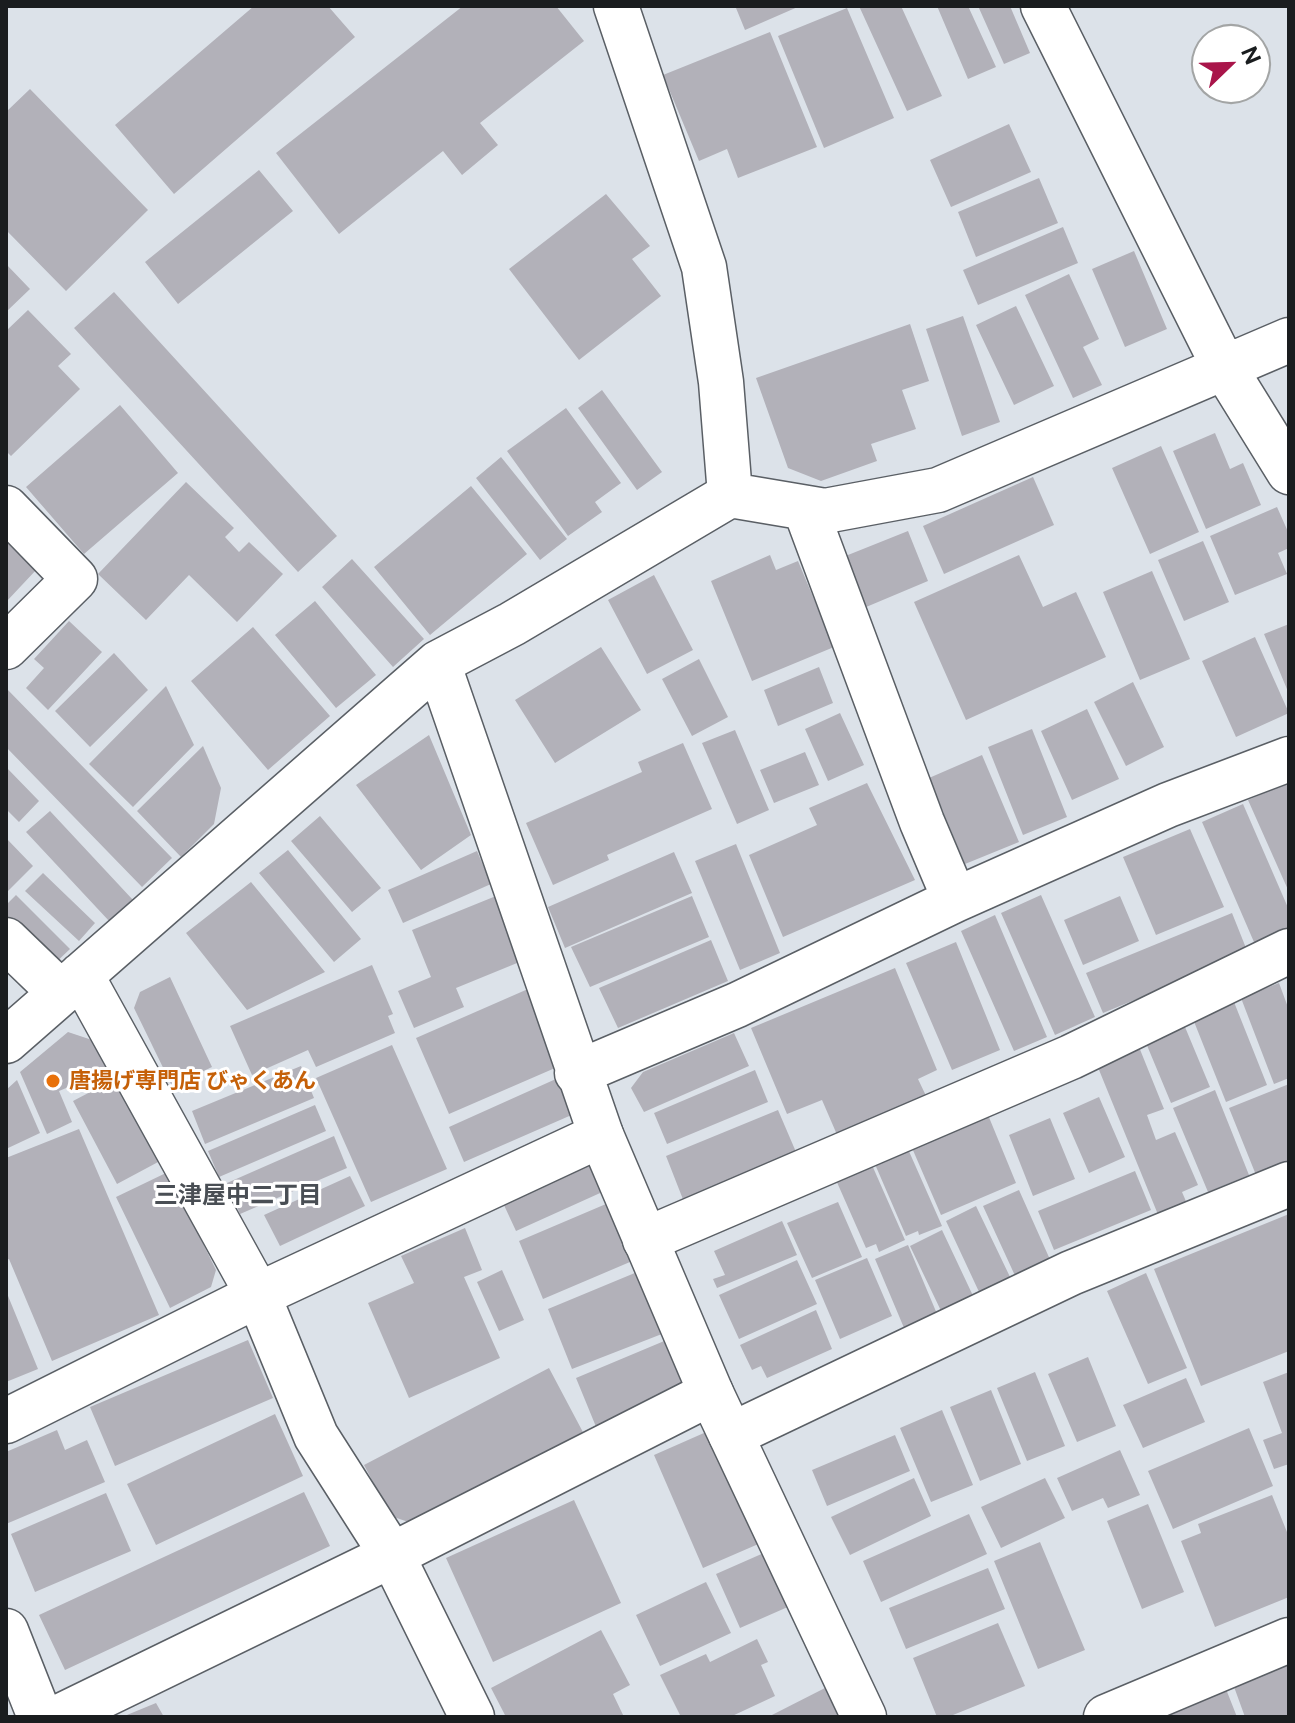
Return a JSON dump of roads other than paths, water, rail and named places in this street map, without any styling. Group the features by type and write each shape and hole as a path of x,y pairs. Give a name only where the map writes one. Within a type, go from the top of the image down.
{"street":[{"path":"616,6 704,267 721,382 730,495"},
{"path":"1043,6 1224,367 1289,472"},
{"path":"6,1041 438,663 512,624 730,495 825,511 938,490 1289,340"},
{"path":"6,508 75,579 6,647"},
{"path":"805,508 922,822 955,900"},
{"path":"438,663 577,1073 601,1135 711,1393 864,1717"},
{"path":"577,1073 737,1005 955,900 1168,805 1289,759"},
{"path":"6,940 71,984 258,1295 316,1436 392,1555 472,1717"},
{"path":"645,1240 1071,1057 1289,951"},
{"path":"6,1421 258,1295 601,1135"},
{"path":"731,1435 1071,1273 1289,1184"},
{"path":"59,1717 392,1555 711,1393"},
{"path":"6,1631 40,1717"},
{"path":"1106,1717 1289,1640"}],"place":[{"name":"唐揚げ専門店 びゃくあん","path":"53,1081"}],"district":[{"name":"三津屋中二丁目","path":"238,1196"}]}
